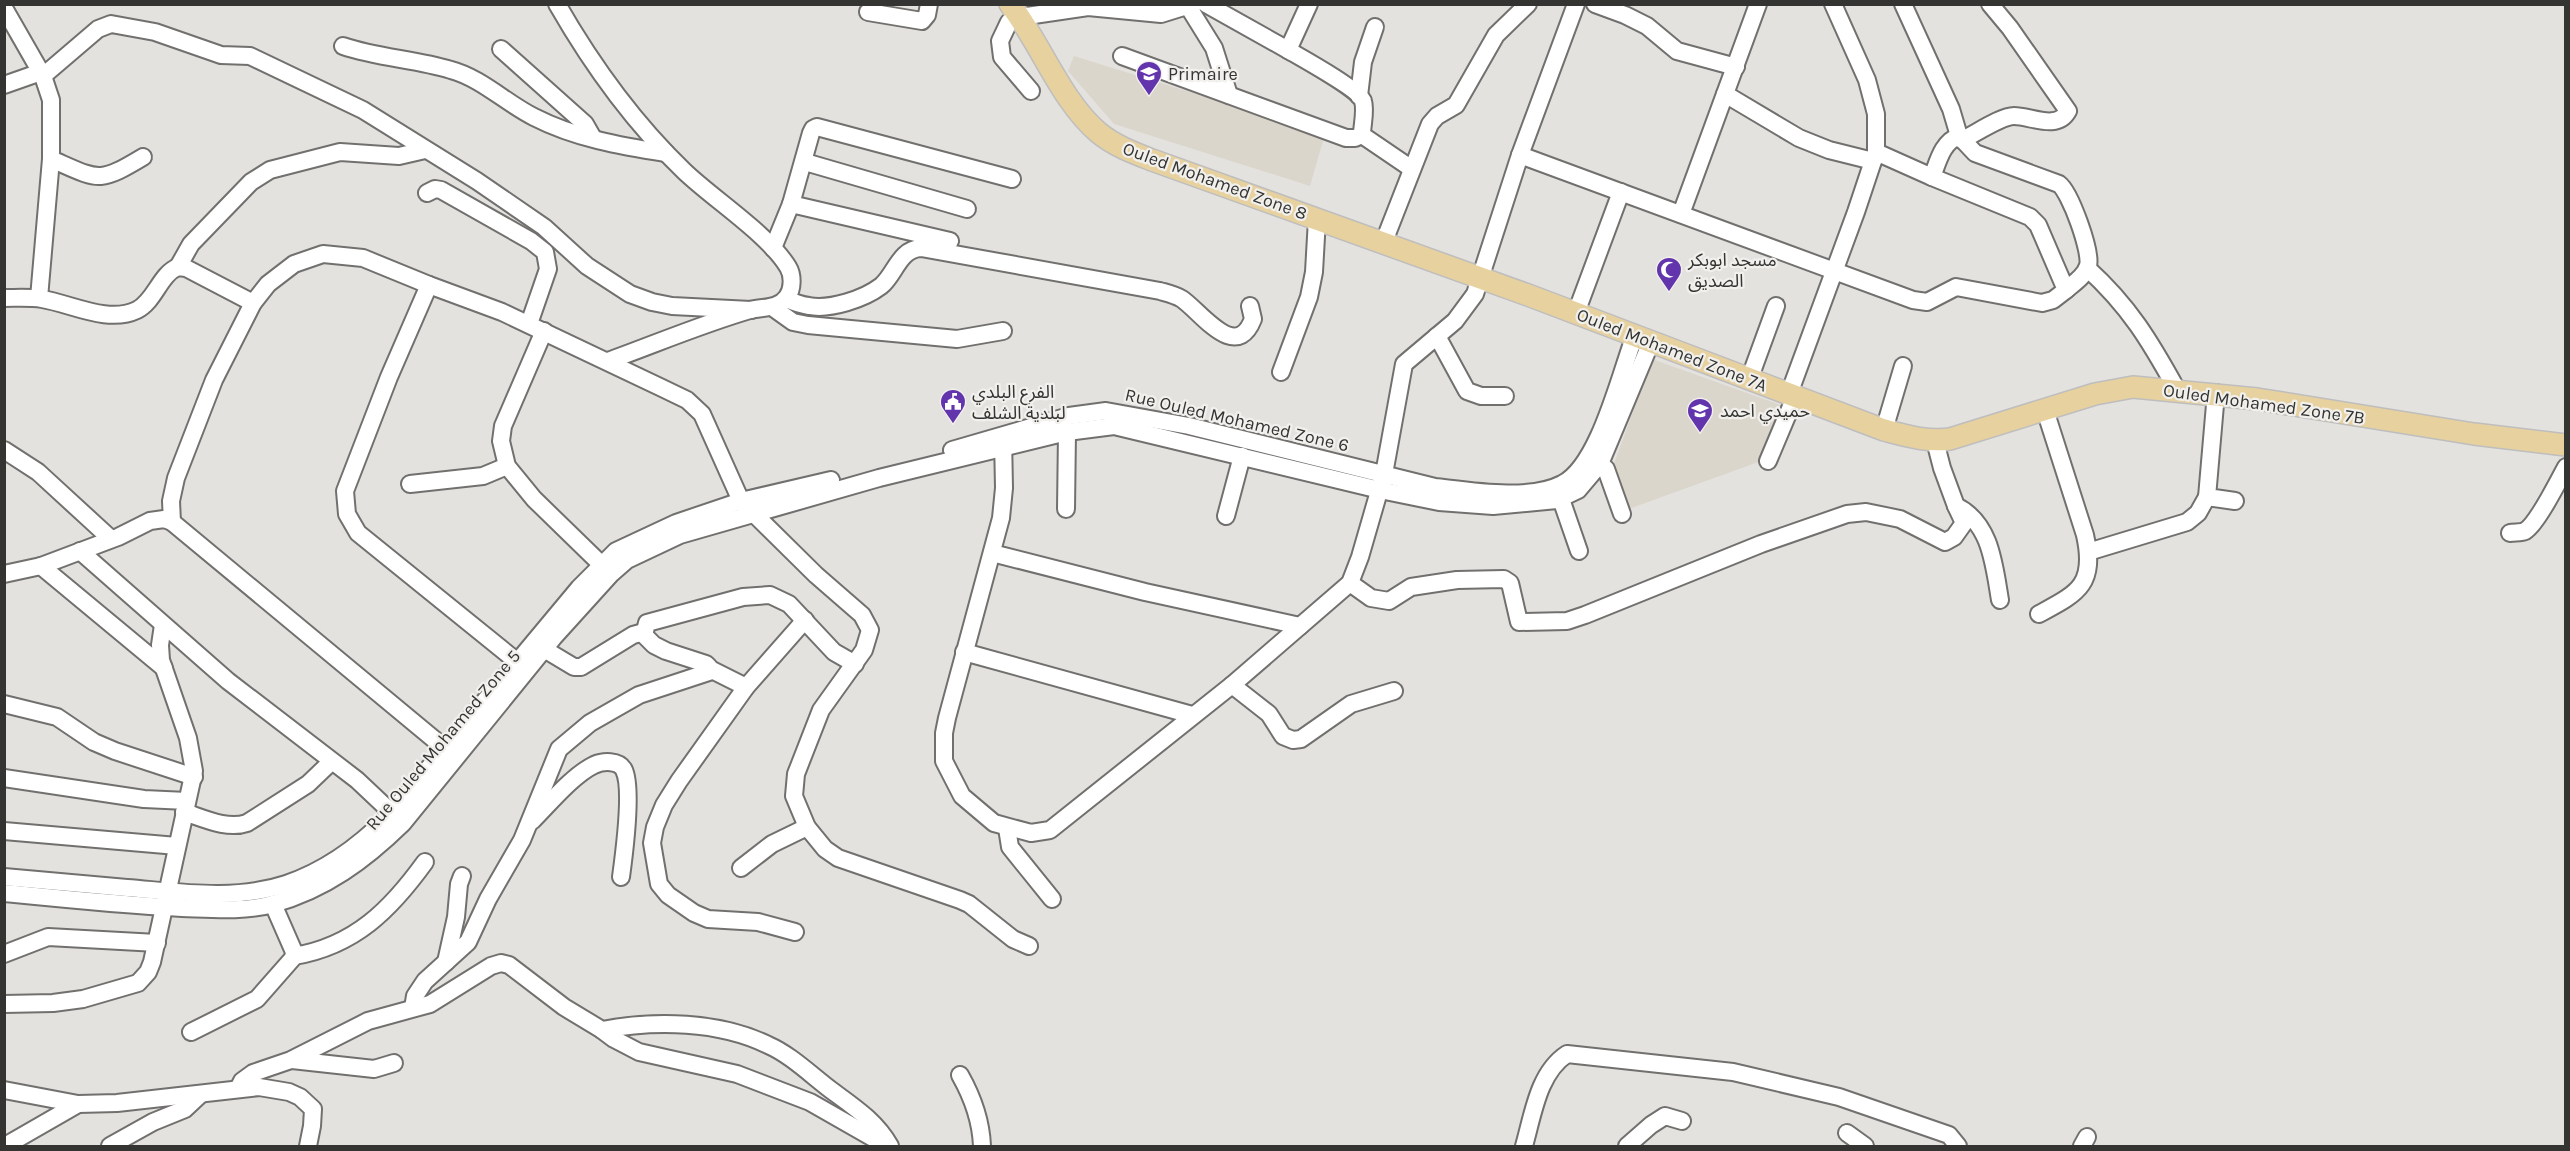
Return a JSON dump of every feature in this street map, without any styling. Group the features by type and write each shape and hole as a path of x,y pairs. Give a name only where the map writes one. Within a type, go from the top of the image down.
{"main road":[{"name":"Ouled Mohamed Zone 8","path":"1015,10 1080,112 1106,138 1152,160 1481,278"},
{"name":"Ouled Mohamed Zone 7A","path":"1481,278 1884,430 1935,441 1968,435"},
{"name":"Ouled Mohamed Zone 7B","path":"1968,435 2094,394 2133,387 2216,393 2565,446"}],"street":[{"path":"557,4 616,96 666,153 773,248 791,273 792,282 779,303"},
{"path":"868,12 922,21 927,15 929,4"},
{"path":"1206,4 1235,12 1359,96 1363,103 1362,135"},
{"path":"1288,50 1309,4"},
{"path":"1383,244 1433,120 1456,105 1496,35 1528,4"},
{"path":"1595,4 1639,22 1677,51 1736,67"},
{"path":"1681,214 1758,4"},
{"path":"1768,461 1874,156 1876,114 1867,80 1833,4"},
{"path":"1520,155 1834,273 1922,302 1956,287 2042,303 2053,300 2087,268 2089,260 2084,238 2062,186 1976,153 1960,138 1951,109 1903,4"},
{"path":"1932,177 1945,146 1951,140 2011,117 2057,121 2064,117 2067,111 2010,28 1990,4"},
{"path":"1031,91 1002,57 1000,49 1004,31 1015,10 1088,7 1161,14 1193,5"},
{"path":"1193,5 1191,11 1214,48 1229,95"},
{"path":"1004,441 1001,518 944,733 944,761 952,781 962,796 987,818 1007,828 1031,833 1050,830 1088,802 1192,715 1232,685 1350,583 1382,482 1404,364 1455,321 1469,303 1481,278 1520,155 1574,6"},
{"path":"4,8 42,74 51,100 51,159 39,298"},
{"path":"4,85 42,74 103,26 111,24 155,32 222,55 250,56 363,110 544,227 587,266 630,294 672,306 752,310"},
{"path":"1359,96 1363,62 1375,27"},
{"path":"343,46 365,53 451,70 567,133 619,146 666,153"},
{"path":"501,49 585,124 593,138"},
{"path":"1122,56 1346,138 1362,135"},
{"path":"1725,94 1799,138 1829,150 1874,156 2022,213 2035,221 2066,290"},
{"path":"773,248 791,204 813,129 817,127 1012,179"},
{"path":"1362,135 1412,169"},
{"path":"4,298 39,298 107,315 123,315 143,307 172,271 178,267 191,244 251,182 270,171 340,152 399,156 425,150"},
{"path":"51,159 92,176 104,177 113,175 143,157"},
{"path":"805,162 967,209"},
{"path":"427,193 435,189 441,190 531,241 545,252 548,269 537,328 503,426 501,441 507,466 534,498 606,569"},
{"path":"1576,313 1621,192"},
{"path":"791,204 950,241"},
{"path":"1281,372 1309,297 1315,263 1317,219"},
{"path":"608,361 752,310 779,303 810,306 842,303 866,294 887,280 906,254 921,248 1160,291 1180,298 1219,332 1228,336 1236,336 1246,331 1253,319 1250,306"},
{"path":"172,522 171,501 176,478 214,380 253,303 268,284 294,264 323,254 363,258 502,312 608,361 696,407 704,418 747,507 862,615 868,625 871,635 855,664 821,710 796,774 794,796 807,827 825,849 838,858 969,904 1013,939 1029,946"},
{"path":"178,267 186,268 253,303"},
{"path":"2087,268 2125,306 2146,335 2177,390"},
{"path":"429,285 345,491 345,506 351,523 376,549 522,666"},
{"path":"779,303 793,322 807,325 957,339 1003,331"},
{"path":"1749,380 1776,306"},
{"path":"1437,336 1467,391 1481,396 1505,396"},
{"name":"Rue Ouled Mohamed Zone 6","path":"802,498 1004,441 1069,416 1106,411 1189,426 1471,506 1522,505 1561,499 1578,490 1600,464 1643,339"},
{"name":"Rue Ouled Mohamed Zone 6","path":"747,507 945,452 1099,427 1126,427 1242,456 1382,482 1474,491 1532,491 1561,485 1581,468 1596,442 1643,339"},
{"path":"1884,430 1902,366"},
{"path":"2088,552 2187,522 2198,513 2207,497 2216,393"},
{"path":"2039,614 2078,591 2085,576 2088,552 2085,535 2045,410"},
{"path":"1066,509 1067,432"},
{"path":"1350,583 1371,598 1389,601 1411,587 1457,580 1504,579 1510,583 1519,622 1567,621 1631,598 1761,544 1847,514 1866,512 1900,519 1946,542 1954,537 1964,524 1942,468 1935,441"},
{"path":"4,450 38,472 111,539"},
{"path":"1226,516 1242,456"},
{"path":"1600,464 1606,469 1622,514"},
{"path":"410,484 483,476 507,466"},
{"path":"2510,533 2523,532 2531,525 2550,497 2565,466"},
{"path":"2207,497 2235,501"},
{"name":"Rue Ouled Mohamed Zone 5","path":"522,666 544,649 606,569 616,551 676,523 747,507 802,498"},
{"path":"1561,499 1579,551"},
{"path":"1956,506 1973,518 1985,535 2000,600"},
{"path":"4,574 41,566 150,521 164,519 172,522 451,754"},
{"path":"80,551 228,681 357,780 392,813"},
{"path":"992,553 1145,592 1300,627"},
{"path":"41,566 164,668"},
{"name":"Rue Ouled Mohamed Zone 5","path":"4,877 166,899 215,909 252,908 273,904 343,875 376,850 403,823 451,754 522,666 606,569"},
{"path":"746,687 710,669 706,664 654,645 646,638 644,632 646,623 759,594 779,597 795,608 834,652 855,664"},
{"path":"795,932 758,922 703,917 668,895 657,879 652,853 653,836 664,805 746,687 805,620"},
{"path":"4,1004 68,1002 138,983 148,972 157,943 185,807 194,777 188,738 164,668 160,645 163,625"},
{"path":"544,649 574,667 581,667 633,635 644,632"},
{"path":"964,652 1192,715"},
{"path":"413,1008 420,987 468,942 488,899 512,861 558,749 590,723 639,695 702,676 710,669"},
{"path":"1232,685 1271,716 1283,736 1293,740 1301,739 1352,704 1394,692"},
{"path":"4,704 57,717 94,742 157,766 194,777"},
{"name":"Rue Ouled Mohamed Zone 5","path":"4,893 166,899 244,892 287,884 332,862 361,843 451,754"},
{"path":"4,778 185,807 219,823 238,826 247,824 308,784 331,762"},
{"path":"529,823 583,772 594,765 608,762 621,766 625,773 627,795 621,877"},
{"path":"741,868 772,844 807,827"},
{"path":"1007,828 1010,847 1052,899"},
{"path":"4,831 177,846"},
{"path":"294,956 322,950 379,916 405,890 425,862"},
{"path":"446,963 462,876"},
{"path":"191,1032 257,999 289,965 294,956 286,930 273,904"},
{"path":"4,954 48,937 157,943"},
{"path":"238,1089 247,1076 291,1060 368,1021 430,1004 491,966 501,963 516,969 564,1007 639,1052 737,1074 810,1102 888,1146"},
{"path":"602,1030 624,1026 682,1025 718,1030 769,1045 873,1121 888,1146"},
{"path":"1524,1146 1544,1079 1556,1062 1567,1054 1733,1072 1839,1097 1949,1135 1958,1146"},
{"path":"291,1060 374,1069 394,1063"},
{"path":"960,1075 973,1098 979,1119 982,1146"},
{"path":"4,1090 78,1104 238,1089 275,1089 300,1097 313,1109 308,1146"},
{"path":"110,1146 153,1122 185,1110 201,1094"},
{"path":"4,1146 78,1104"},
{"path":"1627,1146 1665,1116 1682,1121"},
{"path":"1848,1133 1865,1146"}],"shaded area":[{"name":"Primaire","path":"1074,56 1325,134 1310,186 1114,124 1068,71"},
{"name":"حميدي احمد","path":"1652,359 1786,407 1764,460 1626,510 1611,472"}],"place":[{"name":"Primaire","path":"1149,97"},
{"name":"مسجد ابوبكر الصديق","path":"1669,293"},
{"name":"الفرع البلدي لبلدية الشلف","path":"953,425"},
{"name":"حميدي احمد","path":"1700,434"}]}
